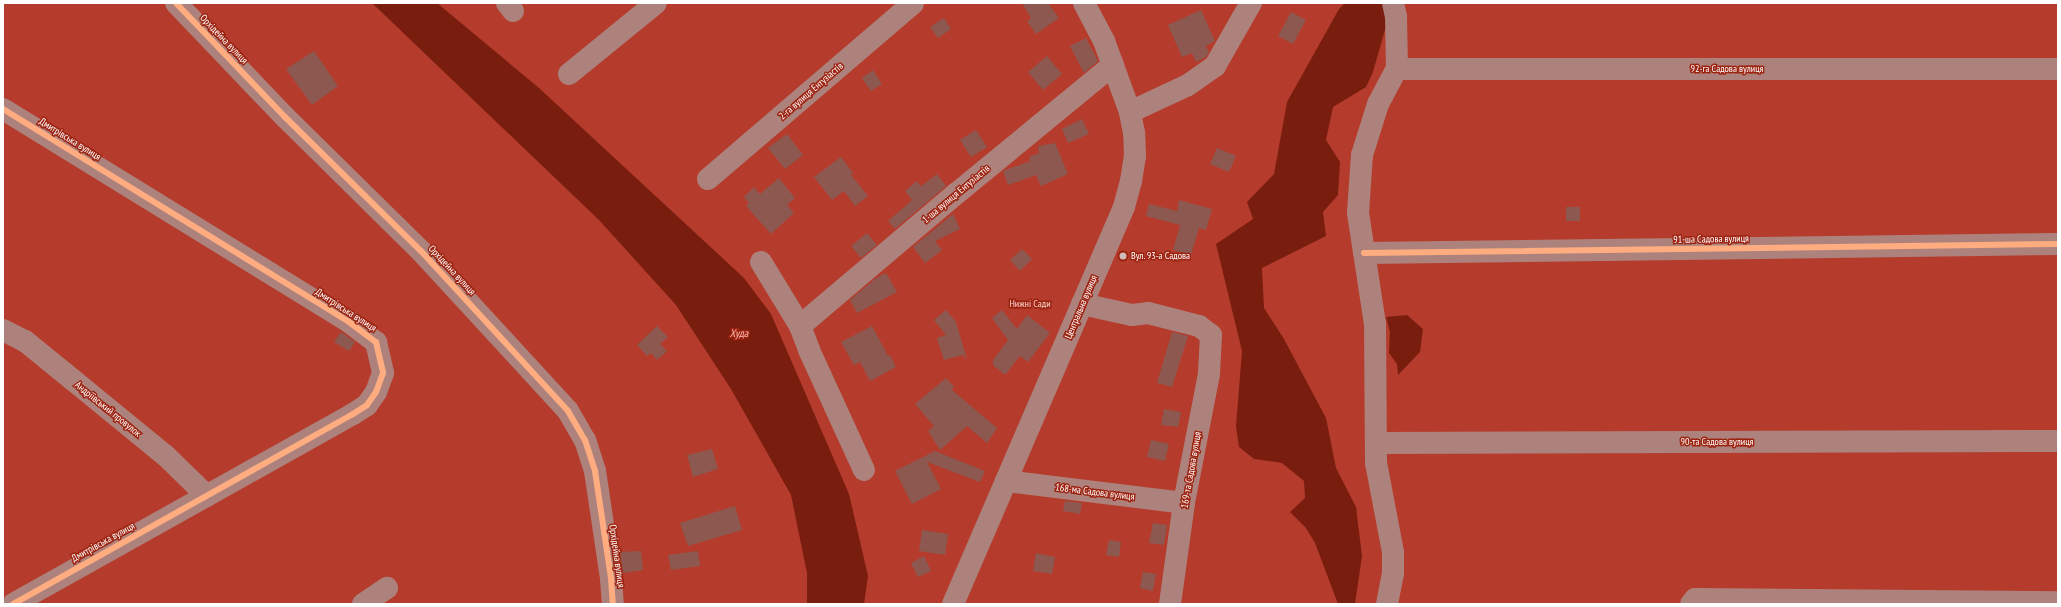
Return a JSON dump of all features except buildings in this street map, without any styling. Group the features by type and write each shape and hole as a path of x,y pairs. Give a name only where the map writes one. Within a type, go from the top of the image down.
{"street":[{"name":"Орхідейна вулиця","path":"176,3 285,117 421,251 568,411 585,440 595,471 611,578 613,604"},
{"path":"569,74 656,3"},
{"name":"2-га вулиця Ентузіастів","path":"708,179 913,3"},
{"name":"Центральна вулиця","path":"953,604 1124,207 1131,180 1135,156 1134,133 1130,112 1104,41 1084,3"},
{"path":"1130,112 1188,85 1215,66 1251,3"},
{"path":"1387,604 1393,574 1393,552 1376,462 1377,443 1374,324 1358,213 1362,155 1378,104 1396,69 1396,17 1393,3"},
{"name":"1-ша вулиця Ентузіастів","path":"800,326 956,193 1113,64"},
{"name":"92-га Садова вулиця","path":"1396,69 2058,69"},
{"name":"Дмитрівська вулиця","path":"3,109 349,322 376,342 383,373 376,392 367,405 14,604"},
{"name":"91-ша Садова вулиця","path":"1364,253 2058,244"},
{"path":"762,262 800,326 809,350 864,470"},
{"name":"169-та Садова вулиця","path":"1082,304 1132,315 1148,313 1199,326 1210,335 1209,374 1184,503 1170,604"},
{"name":"Андріївський провулок","path":"3,330 25,342 73,380 166,456 207,496"},
{"name":"90-та Садова вулиця","path":"1377,443 2058,441"},
{"name":"168-ма Садова вулиця","path":"1006,481 1184,503"},
{"path":"363,604 387,588"},
{"path":"1691,604 1695,599 2058,602"}],"green space":[{"name":"Нижні Сади","path":"3,3 2058,3 2058,604 3,604"}],"water":[{"name":"Худа","path":"372,3 437,3 539,88 744,278 771,314 849,494 868,576 864,604 807,604 807,573 791,495 731,389 676,305 599,220"},
{"path":"1345,3 1385,3 1386,26 1373,72 1366,87 1333,107 1326,140 1340,162 1338,195 1323,212 1326,236 1262,268 1264,308 1284,339 1326,418 1336,468 1356,507 1362,556 1355,604 1338,604 1315,543 1306,528 1290,512 1305,498 1304,481 1282,463 1254,459 1239,447 1236,426 1242,351 1216,244 1253,219 1247,202 1274,174 1287,102 1339,9"},
{"path":"1407,315 1423,329 1420,352 1398,375 1397,364 1389,353 1390,332 1386,317"}],"cycle path":[{"path":"176,3 285,117 421,251 568,411 585,440 595,471 611,578 613,604"},
{"path":"3,109 349,322 376,342 383,373 376,392 367,405 353,414 13,604"},
{"path":"1364,253 2058,244"}],"place":[{"name":"Вул. 93-а Садова","path":"1123,256"}]}
